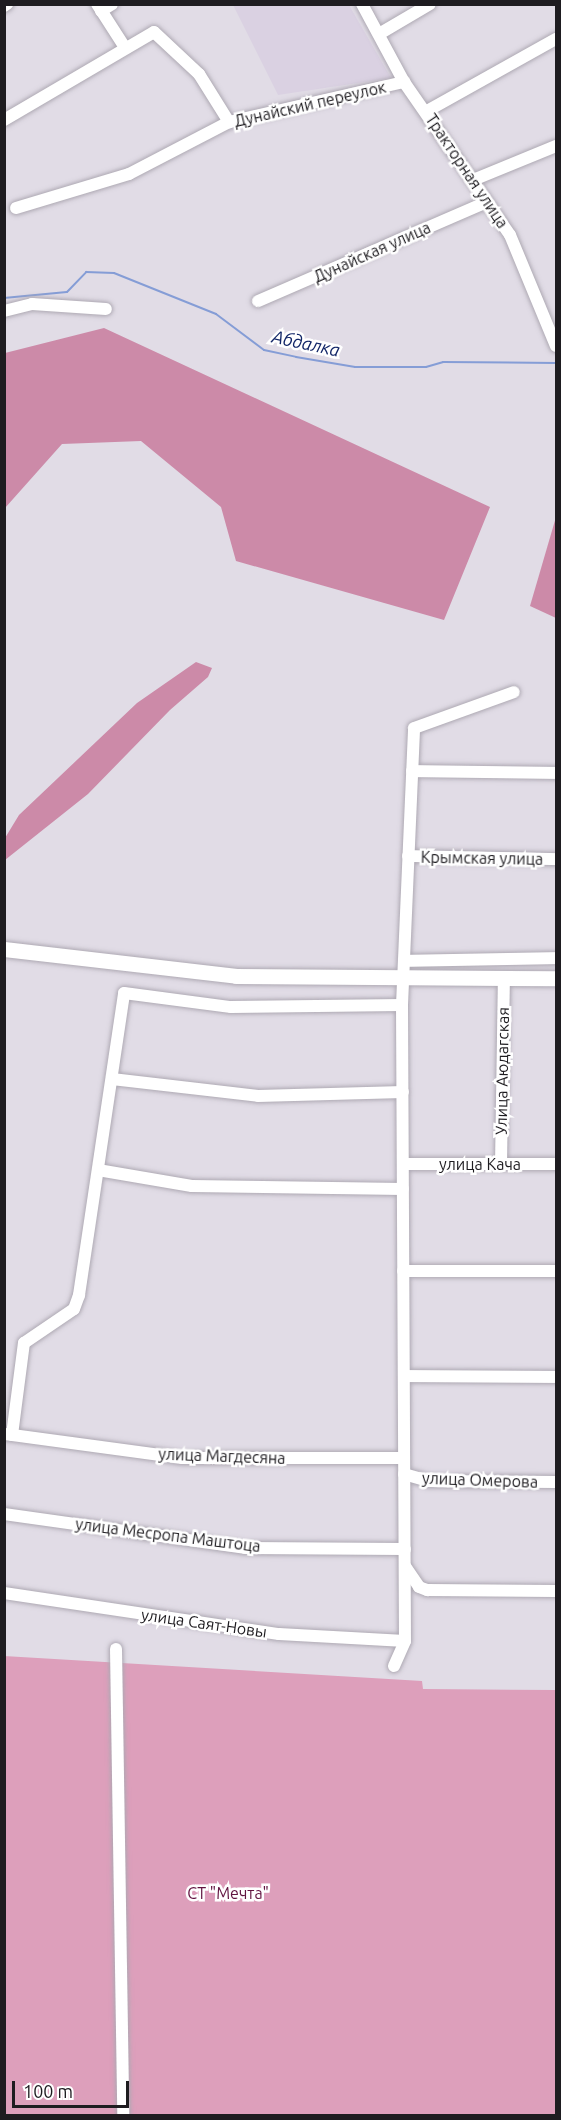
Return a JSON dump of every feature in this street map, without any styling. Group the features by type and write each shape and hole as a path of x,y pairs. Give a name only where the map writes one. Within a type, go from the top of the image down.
{"main road":[{"path":"4,949 236,975 556,978"}],"street":[{"name":"Тракторная улица","path":"362,4 405,82 427,111 485,202 510,235 556,346"},
{"path":"379,34 430,4"},
{"path":"103,7 124,46"},
{"path":"4,120 124,46 154,32 172,54 199,74 229,122"},
{"path":"427,111 556,39"},
{"name":"Дунайский переулок","path":"16,208 129,174 229,122 405,82"},
{"path":"472,180 556,146"},
{"name":"Дунайская улица","path":"258,302 485,202"},
{"path":"4,311 32,304 106,309"},
{"path":"394,1666 405,1641 402,1005 414,729 514,692"},
{"path":"412,771 556,773"},
{"name":"Крымская улица","path":"408,856 556,859"},
{"path":"404,961 556,958"},
{"name":"Улица Аюдагская","path":"501,1164 504,978"},
{"path":"8,1435 24,1343 74,1309 80,1295 124,993 231,1007 402,1005"},
{"path":"112,1079 258,1096 403,1092"},
{"name":"улица Кача","path":"403,1164 556,1164"},
{"path":"98,1170 192,1186 403,1189"},
{"path":"403,1271 556,1271"},
{"path":"404,1376 556,1377"},
{"name":"улица Магдесяна","path":"8,1435 182,1458 404,1458"},
{"name":"улица Омерова","path":"404,1474 428,1481 556,1482"},
{"name":"улица Месропа Маштоца","path":"4,1514 245,1548 405,1550"},
{"path":"405,1566 419,1587 428,1590 556,1592"},
{"name":"улица Саят-Новы","path":"4,1593 279,1634 405,1641"},
{"path":"116,1649 123,2115"}],"shaded area":[{"path":"233,5 349,5 391,78 278,95"},
{"path":"104,328 490,507 444,620 236,561 221,507 141,441 62,444 5,508 5,353"},
{"path":"556,517 556,618 530,606"},
{"path":"196,662 212,668 208,677 170,710 88,794 5,860 5,838 19,815 137,703"}],"green space":[{"name":"СТ \"Мечта\"","path":"4,1656 422,1681 423,1689 556,1690 556,2115 5,2115"}],"waterway":[{"name":"Абдалка","path":"4,298 67,292 86,272 114,273 216,314 264,350 296,357 355,367 426,367 443,362 556,363"}]}
